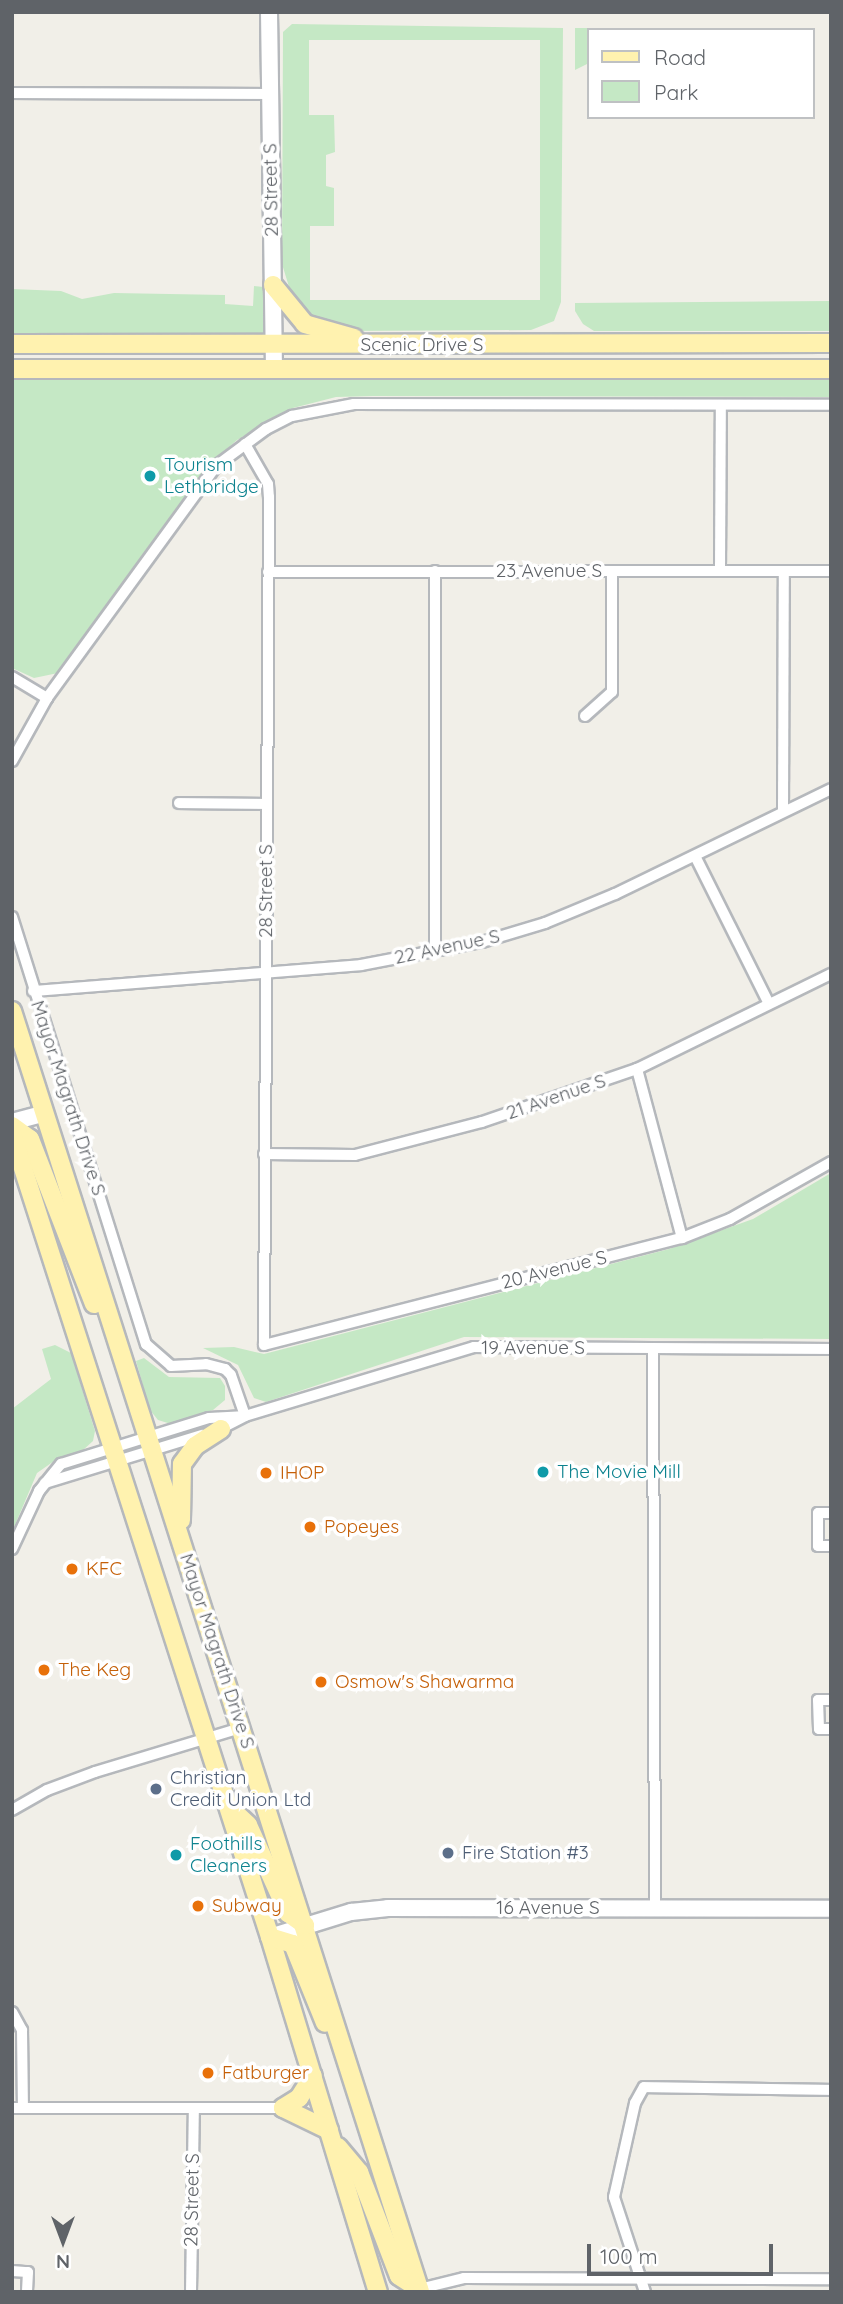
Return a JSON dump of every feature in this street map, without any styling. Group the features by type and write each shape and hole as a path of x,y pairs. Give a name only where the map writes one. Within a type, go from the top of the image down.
{"main road":[{"path":"273,285 290,310 311,328 384,346"},
{"name":"Scenic Drive S","path":"13,344 384,346 831,342"},
{"name":"Scenic Drive S","path":"12,369 831,369"},
{"name":"Mayor Magrath Drive S","path":"12,1011 305,1925 416,2291"},
{"path":"16,1135 95,1307 119,1344"},
{"name":"Mayor Magrath Drive S","path":"16,1135 114,1456 270,1937 378,2292"},
{"path":"183,1544 182,1464 195,1446 221,1429"},
{"path":"228,1807 248,1825 288,1913 305,1925"},
{"path":"270,1937 293,1944 326,2026 345,2053"},
{"path":"313,2076 299,2098 283,2108 330,2135 359,2172 399,2276 416,2291"}],"street":[{"name":"28 Street S","path":"269,12 274,369"},
{"path":"12,93 269,94"},
{"path":"12,761 47,698 174,519 216,466 244,444 292,416 355,404 831,405"},
{"path":"720,405 720,570"},
{"name":"28 Street S","path":"244,444 268,484 264,1345"},
{"path":"435,571 435,951"},
{"path":"783,810 784,571"},
{"name":"23 Avenue S","path":"268,572 831,571"},
{"path":"585,716 612,692 612,572"},
{"path":"12,677 47,698"},
{"name":"22 Avenue S","path":"33,991 360,965 435,951 545,923 695,856 783,810 831,789"},
{"path":"179,803 266,804"},
{"path":"695,856 769,1004"},
{"name":"Mayor Magrath Drive S","path":"12,917 33,991 146,1344 171,1366 225,1369 231,1375 245,1416"},
{"name":"21 Avenue S","path":"264,1154 355,1155 417,1142 637,1069 831,974"},
{"path":"637,1069 682,1238"},
{"path":"16,1135 45,1113"},
{"path":"16,1135 50,1132"},
{"name":"20 Avenue S","path":"264,1345 682,1238 730,1219 831,1162"},
{"name":"19 Avenue S","path":"150,1444 221,1429 245,1416 474,1347 831,1349"},
{"path":"653,1349 655,1908"},
{"name":"19 Avenue S","path":"12,1549 45,1483 61,1464 114,1456 150,1444 209,1418 245,1416"},
{"path":"831,1513 818,1513 818,1546 831,1546"},
{"path":"831,1700 818,1700 819,1729 831,1729"},
{"path":"12,1810 71,1781 242,1728"},
{"name":"16 Avenue S","path":"270,1937 351,1912 388,1908 831,1909"},
{"path":"12,2012 22,2030 18,2108 283,2108"},
{"path":"645,2292 614,2197 644,2087 831,2090"},
{"name":"28 Street S","path":"191,2292 194,2109"},
{"path":"12,2272 28,2272 27,2292"},
{"path":"416,2291 464,2278 831,2278"}],"green space":[{"path":"292,24 563,28 561,302 554,321 531,330 348,331 315,324 294,303 282,264 283,32","holes":["309,40 540,40 540,300 310,300 310,226 334,226 334,188 326,186 326,155 335,152 334,115 309,115"]},
{"path":"575,28 588,28 587,64 575,70"},
{"path":"254,286 273,288 274,346 12,344 12,289 61,291 82,299 114,293 225,295 225,304 253,306"},
{"path":"831,301 831,331 594,331 583,324 575,311 575,303"},
{"path":"831,376 831,397 373,396 336,397 293,408 237,440 211,463 58,673 34,678 12,668 12,378"},
{"path":"831,1173 831,1339 464,1337 266,1402 254,1398 238,1365 203,1348 234,1347 264,1354 669,1249 753,1219"},
{"path":"55,1345 71,1353 95,1431 93,1441 82,1451 57,1459 37,1473 12,1532 12,1409 51,1379 42,1349"},
{"path":"144,1358 169,1377 220,1378 225,1386 225,1400 213,1410 171,1424 158,1420 150,1410 136,1361"}],"place":[{"name":"Tourism Lethbridge","path":"150,476"},
{"name":"The Movie Mill","path":"543,1472"},
{"name":"IHOP","path":"266,1473"},
{"name":"Popeyes","path":"310,1527"},
{"name":"KFC","path":"72,1569"},
{"name":"The Keg","path":"44,1670"},
{"name":"Osmow's Shawarma","path":"321,1682"},
{"name":"Christian Credit Union Ltd","path":"156,1789"},
{"name":"Fire Station #3","path":"448,1853"},
{"name":"Foothills Cleaners","path":"176,1855"},
{"name":"Subway","path":"198,1906"},
{"name":"Fatburger","path":"208,2073"}]}
